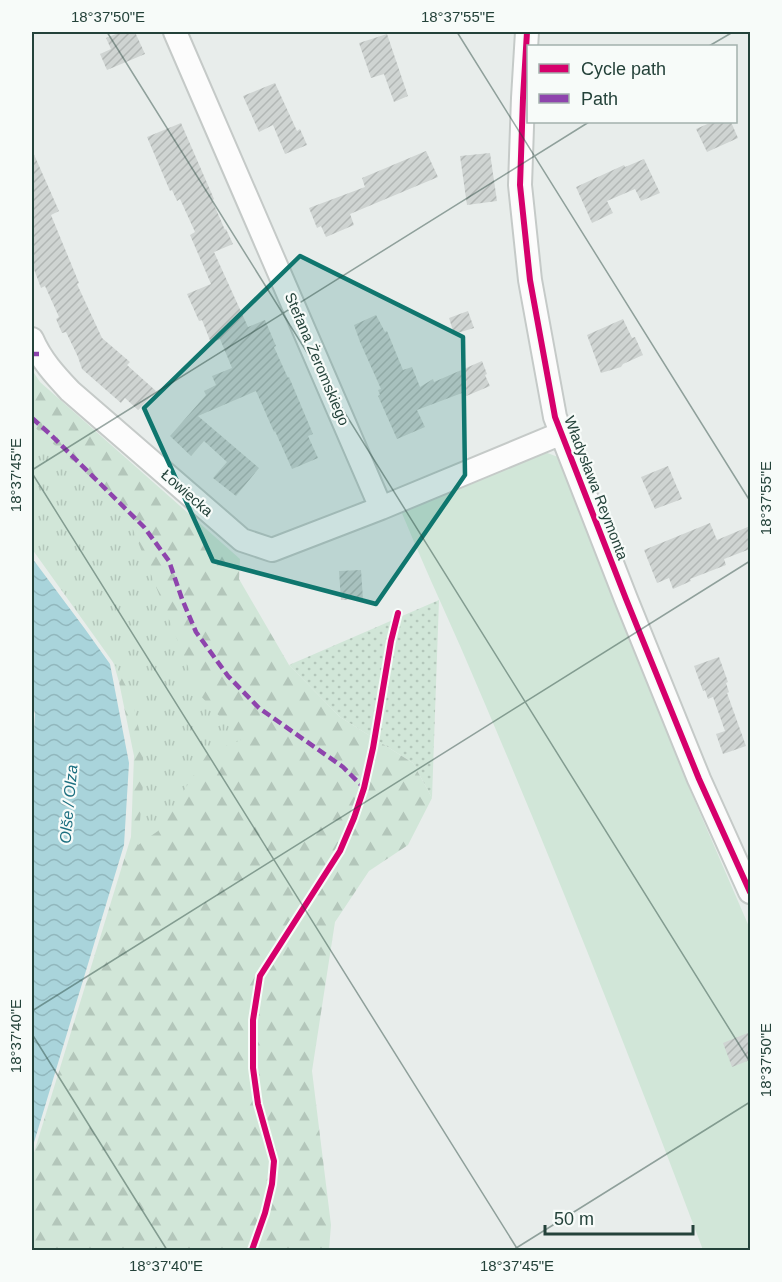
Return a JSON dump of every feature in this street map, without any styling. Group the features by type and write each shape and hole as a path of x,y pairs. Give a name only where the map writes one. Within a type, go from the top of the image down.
{"street":[{"name":"Stefana Żeromskiego","path":"175,32 381,508"},
{"name":"Władysława Reymonta","path":"527,32 520,185 530,280 555,417 699,779 750,892"},
{"name":"Łowiecka","path":"32,339 39,354 70,391 242,540 272,550 381,508"},
{"path":"381,508 562,433"}],"highlighted area":[{"path":"300,256 463,337 465,475 376,604 213,561 144,408"}],"green space":[{"path":"32,370 40,382 240,559 239,579 289,665 340,717 413,763 432,798 408,845 369,871 335,922 312,1071 331,1225 329,1250 32,1250 32,1159 131,837 134,756 119,682 105,633 32,535"},
{"path":"32,425 124,507 199,694 241,740 208,753 158,831 138,845 144,772 142,742 131,696 115,665 32,549"},
{"path":"542,451 558,457 690,790 750,929 750,1250 703,1250 616,1023 555,873 401,511"},
{"path":"439,600 432,798 413,763 340,717 289,665"}],"water":[{"name":"Olše / Olza","path":"32,558 110,664 129,763 124,845 32,1149 32,765 35,714 32,700"}],"building":[{"path":"121,32 135,32 145,54 107,70 100,54 111,49 106,38"},
{"path":"387,34 408,96 394,102 384,74 371,78 359,43"},
{"path":"275,83 297,131 300,129 307,145 285,154 273,125 259,132 243,96"},
{"path":"181,123 214,199 212,200 233,244 214,252 248,327 265,320 276,346 274,347 313,434 308,436 318,458 292,469 256,391 198,416 259,468 236,496 213,478 227,462 204,441 191,456 170,436 206,395 204,391 216,385 212,376 232,368 220,339 211,343 202,320 199,321 187,294 211,284 190,235 195,232 180,199 177,201 172,190 170,191 147,137"},
{"path":"710,123 731,123 738,138 707,152 696,129"},
{"path":"32,150 59,211 51,215 79,283 77,284 102,338 130,362 127,365 156,391 138,410 125,398 121,403 82,369 66,332 62,333 56,319 59,317 45,286 41,288 32,264"},
{"path":"426,151 438,177 350,214 354,225 326,237 321,226 317,228 309,208 365,187 362,178"},
{"path":"490,153 497,201 467,205 460,156"},
{"path":"644,159 660,193 641,201 635,189 607,201 613,213 592,223 576,187 624,165 625,167"},
{"path":"468,311 474,328 454,334 449,318"},
{"path":"376,315 385,332 387,331 403,370 412,367 420,387 433,379 434,382 482,361 490,386 464,397 462,393 417,410 425,427 397,439 378,396 380,395 378,390 381,389 354,325"},
{"path":"623,319 643,355 621,367 601,373 587,335"},
{"path":"668,466 682,499 655,509 641,477"},
{"path":"710,523 717,540 750,526 750,549 724,559 726,565 690,579 691,581 673,589 669,578 657,583 644,550"},
{"path":"361,570 363,599 341,600 339,571"},
{"path":"719,657 728,682 726,683 729,692 727,693 746,746 723,754 716,734 725,731 713,697 708,699 705,690 703,691 694,666"},
{"path":"750,1032 750,1060 732,1067 723,1043"}],"marked path":[{"path":"32,354 39,354"},
{"path":"32,418 144,527 169,561 196,632 228,676 259,708 343,767 364,788"}],"cycle path":[{"path":"527,32 520,185 530,280 555,417 699,779 750,892"},
{"path":"252,1250 265,1213 272,1184 274,1161 258,1104 253,1068 253,1020 260,976 340,851 354,818 373,748 398,613"}]}
